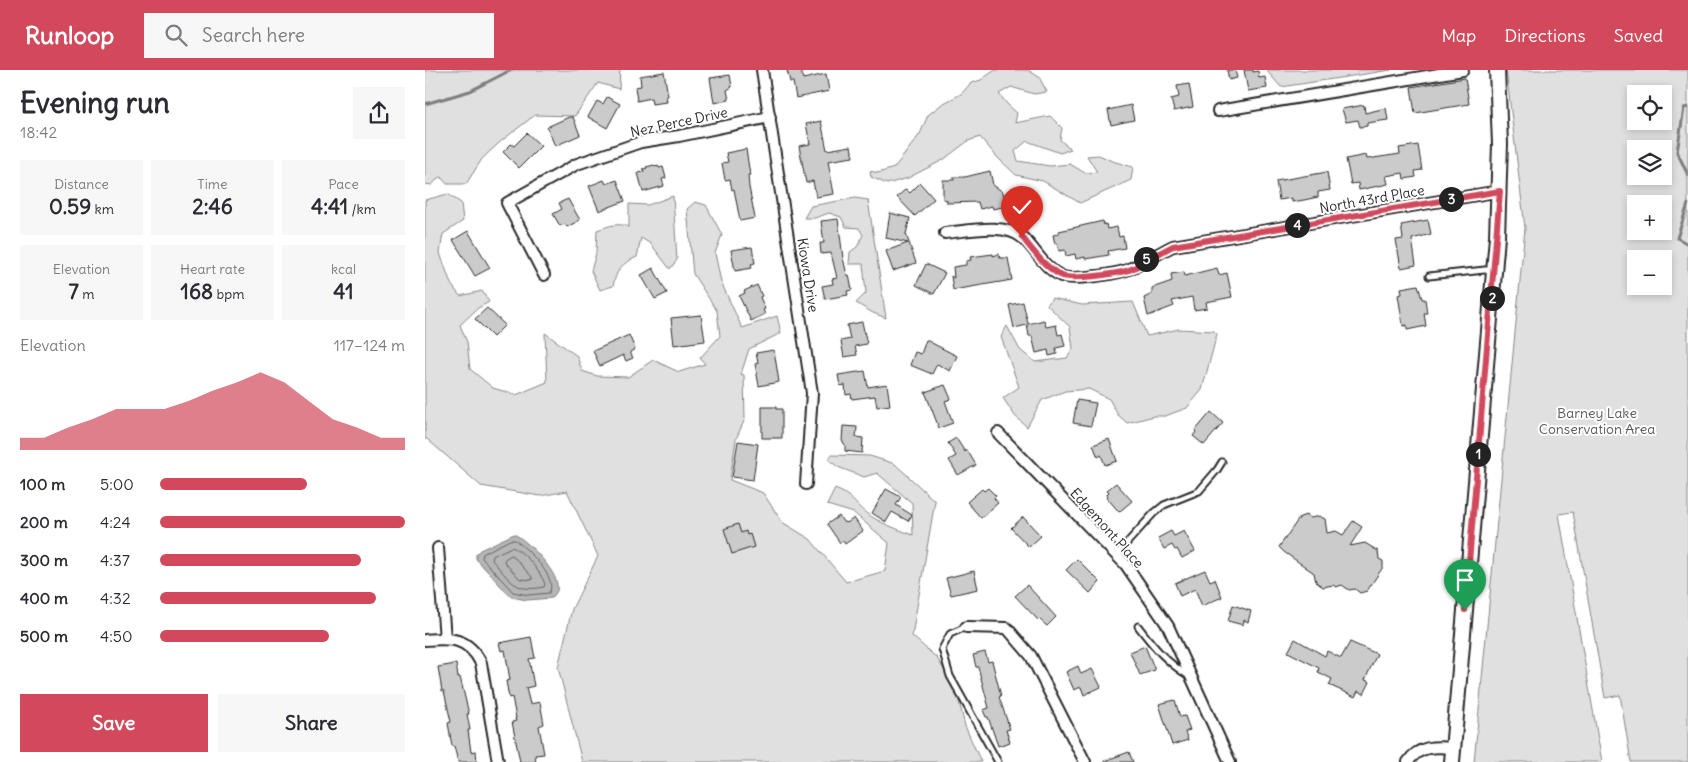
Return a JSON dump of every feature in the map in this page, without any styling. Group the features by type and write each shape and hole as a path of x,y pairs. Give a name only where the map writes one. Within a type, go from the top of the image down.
{"main road":[{"path":"1452,762 1500,191 1497,70"}],"street":[{"name":"Kiowa Drive","path":"762,70 812,393 806,484"},
{"path":"1218,111 1463,70"},
{"name":"Nez Perce Drive","path":"544,275 507,203 577,164 641,142 770,117"},
{"name":"North 43rd Place","path":"945,233 1001,228 1022,237 1043,262 1062,276 1079,278 1128,270 1173,246 1500,191"},
{"name":"Edgemont Place","path":"999,433 1126,565 1168,626 1230,762"},
{"path":"438,548 445,639"},
{"path":"966,627 1007,628 1031,656 1085,762"},
{"path":"425,640 445,639 460,642 469,646 481,663 498,762"},
{"path":"1408,762 1412,755 1422,749 1439,746 1453,748"}],"lane":[{"path":"1429,276 1494,269"},
{"path":"1116,555 1154,513 1164,505 1199,491 1222,462"},
{"path":"1138,626 1156,650 1176,668 1191,678"},
{"path":"966,627 949,634 942,649 950,676 998,762"}],"green space":[{"path":"425,70 620,70 619,89 598,83 575,116 535,115 500,142 482,159 466,184 447,184 440,176 432,185 425,184"},
{"path":"995,70 1028,70 1039,77 1047,92 1034,94 1011,87 999,94 1017,113 1015,123 1050,116 1062,128 1060,140 1071,149 1060,153 1027,141 1015,151 1018,161 1050,166 1070,164 1085,173 1097,172 1087,156 1099,155 1133,167 1131,180 1080,203 1043,181 1016,175 980,137 968,141 943,160 908,178 887,184 871,177 870,171 878,173 894,168 920,134 928,115 942,104 961,94 971,83 981,80"},
{"path":"1266,70 1391,70 1281,87"},
{"name":"Barney Lake Conservation Area","path":"1506,70 1688,70 1688,762 1631,762 1620,695 1605,698 1573,512 1559,514 1602,762 1474,762 1525,228"},
{"path":"448,194 461,203 463,221 443,234 440,253 451,284 460,296 482,291 489,302 478,308 460,325 467,342 470,369 493,388 516,395 547,382 545,333 577,356 582,371 597,376 628,377 653,360 679,372 705,364 700,358 720,336 717,311 693,274 687,209 695,202 706,205 722,235 715,253 721,282 742,328 777,316 781,333 749,349 741,374 744,375 745,419 736,439 730,480 763,493 782,522 810,539 846,582 885,571 889,543 854,513 827,505 835,489 849,497 871,517 913,535 912,503 877,473 864,477 838,467 829,460 831,455 870,456 895,464 935,501 912,636 937,658 956,689 965,726 981,762 582,762 558,667 572,609 598,556 567,491 540,496 481,486 425,439 425,200"},
{"path":"673,196 677,260 670,269 651,244 641,238 637,257 627,262 621,268 616,275 613,286 600,290 591,271 596,253 597,230 617,225 629,227 629,204 648,205"},
{"path":"855,198 868,200 886,318 856,303 866,293 863,264 849,264 850,252 857,247 863,235 859,228 846,227 841,217 829,213 815,218 804,218 811,206"},
{"path":"1052,298 1082,305 1133,302 1147,336 1179,329 1214,331 1217,334 1202,390 1187,408 1165,416 1154,416 1127,423 1118,415 1109,399 1089,389 1065,391 1042,400 1027,427 1015,416 1003,398 1019,387 1001,337 1007,326 1020,350 1035,362 1067,358 1073,349 1070,327 1047,305"}],"water":[{"path":"514,534 535,550 554,576 557,591 552,598 527,600 511,597 476,559 476,554 480,550"}],"building":[{"path":"787,70 801,70 803,79 826,74 829,91 796,98 793,82 790,82"},
{"path":"1227,70 1235,70 1237,78 1229,80"},
{"path":"1244,70 1258,71 1259,78 1265,77 1267,88 1248,91"},
{"path":"664,72 668,96 666,96 667,102 652,104 651,98 637,101 635,87 641,86 640,76"},
{"path":"730,75 732,87 727,90 729,100 714,103 710,78"},
{"path":"1465,78 1469,104 1415,113 1411,87"},
{"path":"1189,84 1193,107 1174,111 1171,99 1179,97 1177,86"},
{"path":"607,97 620,104 607,128 588,117 597,101 603,104"},
{"path":"1131,105 1134,120 1111,125 1108,110"},
{"path":"1364,105 1365,113 1386,108 1388,120 1367,123 1367,126 1360,127 1358,120 1346,122 1342,109"},
{"path":"573,117 580,135 555,146 547,127"},
{"path":"821,121 827,150 851,146 853,157 828,161 834,194 816,197 813,181 806,183 799,146 810,144 806,124"},
{"path":"527,133 541,146 519,168 503,152 511,144 514,146"},
{"path":"1418,145 1422,170 1415,171 1416,177 1404,179 1403,173 1386,176 1388,184 1359,190 1358,183 1351,184 1346,159 1366,155 1367,159 1400,154 1399,148"},
{"path":"746,149 750,175 748,175 749,187 755,218 740,221 734,189 732,190 730,179 725,180 722,163 728,162 726,153"},
{"path":"654,165 659,168 663,167 666,178 662,179 664,186 643,192 638,173 644,172 643,169 646,167"},
{"path":"990,171 993,185 1003,192 1008,200 1007,206 993,209 992,206 980,209 978,202 947,203 947,200 943,199 943,180 954,180 954,177 965,177"},
{"path":"1327,172 1330,190 1318,192 1318,197 1292,202 1292,198 1279,200 1276,181"},
{"path":"604,180 606,184 617,180 625,201 599,211 589,186"},
{"path":"920,183 934,199 915,216 897,197 906,189 910,193"},
{"path":"568,199 580,220 567,227 565,224 560,226 553,214 562,209 559,203"},
{"path":"890,213 910,218 906,234 916,263 893,271 886,251 908,243 886,238"},
{"path":"838,219 843,258 852,290 847,291 848,295 825,299 822,286 833,284 832,279 837,278 831,253 821,254 820,243 824,243 821,221"},
{"path":"1428,220 1431,234 1412,239 1416,265 1401,268 1396,240 1403,239 1401,225"},
{"path":"1103,221 1107,229 1117,227 1119,237 1123,236 1125,248 1108,251 1109,255 1085,259 1085,257 1076,259 1075,254 1066,256 1065,250 1059,251 1053,235 1059,234 1059,231"},
{"path":"468,231 490,268 475,276 453,240"},
{"path":"752,247 755,263 751,264 752,268 735,271 731,250"},
{"path":"993,254 993,256 999,254 1000,258 1008,258 1012,280 953,290 951,276 954,278 953,267 966,265 966,261 971,260 970,257"},
{"path":"926,264 945,273 934,294 916,285"},
{"path":"653,268 667,293 655,299 641,275"},
{"path":"1217,268 1219,275 1227,273 1232,297 1206,302 1207,308 1194,310 1192,297 1172,301 1174,306 1148,316 1144,298 1152,294 1152,288 1172,281 1171,274 1184,272 1185,276"},
{"path":"757,285 762,296 760,297 765,314 751,321 739,296 745,293 744,291"},
{"path":"1418,285 1422,299 1425,299 1427,313 1424,313 1426,326 1407,330 1407,325 1403,326 1398,295 1402,294 1401,288"},
{"path":"1023,302 1028,324 1044,320 1046,327 1056,325 1058,335 1062,334 1065,346 1056,348 1057,354 1049,356 1048,350 1036,353 1027,325 1014,328 1009,305"},
{"path":"487,308 505,325 493,337 475,319"},
{"path":"701,315 705,341 674,345 671,318"},
{"path":"862,322 867,344 855,346 857,355 844,357 841,341 850,339 847,325"},
{"path":"629,335 635,349 630,352 633,358 626,361 623,355 600,366 593,351"},
{"path":"926,340 957,356 950,371 937,364 932,374 910,365 915,352 921,354"},
{"path":"774,350 779,382 759,386 755,364 758,363 756,353"},
{"path":"865,371 868,387 887,384 890,405 877,407 875,396 852,399 851,394 846,395 845,385 840,386 838,375"},
{"path":"945,385 951,399 945,401 953,423 939,428 925,392"},
{"path":"1077,400 1096,403 1091,426 1073,423"},
{"path":"762,407 782,409 782,438 762,438"},
{"path":"1211,412 1223,423 1204,445 1193,436"},
{"path":"843,426 857,427 856,437 863,438 862,453 845,451 845,445 842,440"},
{"path":"956,438 965,452 967,450 976,465 958,475 949,460 956,456 948,443"},
{"path":"1109,439 1117,461 1105,465 1101,455 1098,457 1093,445"},
{"path":"738,441 758,444 753,480 732,477"},
{"path":"1116,483 1132,501 1119,512 1108,499 1107,494 1109,492 1107,490"},
{"path":"988,488 996,496 994,498 998,503 981,518 967,502 982,489 984,491"},
{"path":"886,489 901,497 896,505 912,515 908,521 892,512 886,522 872,513"},
{"path":"1306,515 1311,518 1319,516 1325,519 1327,533 1336,531 1343,535 1353,521 1362,527 1350,546 1365,543 1378,551 1379,559 1383,561 1383,567 1367,591 1360,593 1355,589 1349,590 1342,585 1323,587 1316,582 1314,573 1279,547 1300,517"},
{"path":"839,516 844,523 854,518 863,531 845,544 843,541 840,543 827,524"},
{"path":"1023,517 1041,536 1029,547 1011,528"},
{"path":"738,524 741,533 746,531 747,535 750,534 754,547 732,554 724,529"},
{"path":"1171,531 1174,536 1184,531 1195,551 1182,558 1177,549 1175,550 1172,545 1164,549 1158,538"},
{"path":"1077,559 1100,582 1090,593 1066,570"},
{"path":"1205,570 1210,581 1215,579 1222,597 1202,606 1195,589 1180,596 1175,583"},
{"path":"974,571 978,589 951,595 946,578"},
{"path":"1027,585 1056,617 1047,626 1038,620 1015,596"},
{"path":"1233,605 1251,611 1248,622 1244,620 1243,625 1228,621"},
{"path":"531,637 535,658 529,659 534,686 526,688 530,704 540,702 544,724 539,726 544,754 535,755 536,762 520,762 512,722 516,721 516,718 512,697 509,698 506,681 510,680 505,650 501,651 499,643"},
{"path":"1295,639 1325,656 1327,651 1341,658 1350,642 1377,654 1365,680 1370,682 1364,694 1358,691 1355,697 1329,685 1332,679 1318,672 1319,668 1288,652"},
{"path":"1145,646 1155,670 1140,675 1130,652"},
{"path":"985,652 988,662 992,661 1001,696 999,697 1010,729 1006,730 1010,742 998,746 988,717 986,717 983,710 989,708 973,655"},
{"path":"456,664 469,714 467,714 471,752 476,751 477,762 458,762 454,746 452,746 448,723 451,722 444,691 442,691 438,667"},
{"path":"1078,666 1081,674 1092,669 1101,687 1084,695 1081,687 1074,690 1066,672"},
{"path":"1175,700 1180,717 1185,716 1190,730 1185,732 1188,740 1172,745 1159,704"},
{"path":"1129,752 1133,762 1104,762 1104,761"}],"waterway":[{"path":"425,104 470,91 511,70"},
{"path":"1688,107 1684,108 1677,152 1688,175"},
{"path":"1688,204 1677,238 1688,244"}],"route":[{"path":"1022,237 1043,262 1062,276 1079,278 1128,270 1173,246 1500,191 1465,610"}]}
